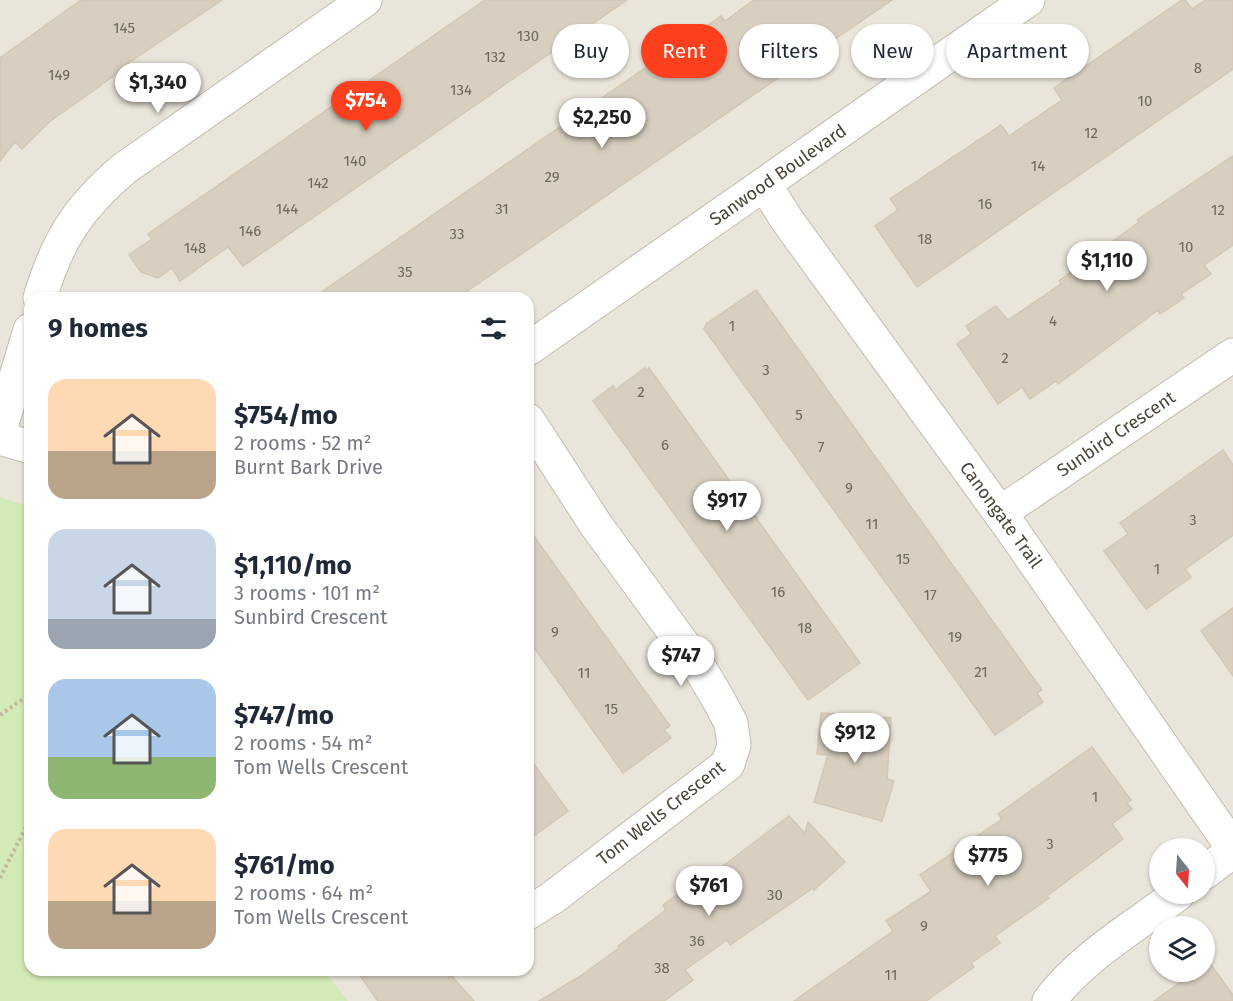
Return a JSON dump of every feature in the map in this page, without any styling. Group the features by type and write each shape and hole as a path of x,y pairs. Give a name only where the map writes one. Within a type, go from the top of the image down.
{"street":[{"path":"42,292 61,240 74,220 100,189 125,168 365,0"},
{"name":"Sanwood Boulevard","path":"534,345 1028,0"},
{"name":"Canongate Trail","path":"765,185 787,220 1000,513 1233,849"},
{"path":"0,430 24,350"},
{"name":"Sunbird Crescent","path":"1000,513 1233,355"},
{"name":"Tom Wells Crescent","path":"534,429 596,525 696,662 731,723 734,745 728,764 534,909"},
{"path":"0,438 24,445"},
{"path":"1215,864 1233,849"},
{"path":"1049,1001 1075,971 1101,948 1164,904"}],"path":[{"path":"0,715 24,698"},
{"path":"0,878 24,831"}],"shaded area":[{"path":"0,0 1233,0 1233,1001 0,1001"}],"green space":[{"path":"0,497 24,505 24,976 328,976 348,1001 0,1001"}],"building":[{"path":"81,0 222,0 121,68 122,70 48,123 22,149 15,142 0,161 0,58"},
{"path":"485,0 627,0 592,24 552,24 552,52 243,266 228,247 180,281 172,268 158,278 141,272 129,255 152,239 148,234"},
{"path":"754,0 892,0 857,24 851,24 851,28 839,36 839,24 739,24 739,78 778,78 466,292 322,292 641,71 641,78 727,78 727,24 709,24 721,16 725,21"},
{"path":"1182,0 1185,0 1192,9 1206,0 1233,0 1233,69 917,287 875,226 898,210 890,199 1001,125 1009,136 1062,100 1054,88 1069,78 1089,78 1089,64"},
{"path":"1233,156 1233,245 1204,265 1211,274 1181,294 1184,298 1160,314 1158,310 1058,384 1056,381 1030,399 1022,387 998,404 957,344 971,334 966,326 996,306 1008,320 1061,284 1059,281 1139,222 1137,220"},
{"path":"756,290 1042,690 1037,693 1043,702 995,735 704,329 706,324"},
{"path":"645,368 646,371 649,368 860,663 808,700 593,401 613,386 615,390"},
{"path":"1223,450 1233,465 1233,535 1185,569 1191,577 1146,609 1104,551 1128,534 1120,523"},
{"path":"534,536 670,726 664,730 671,738 623,773 534,647"},
{"path":"1233,608 1233,676 1201,631"},
{"path":"821,713 891,718 887,779 894,781 882,821 814,802 828,755 817,754"},
{"path":"1092,747 1131,800 1127,803 1132,809 1112,824 1123,839 1047,896 1049,898 995,936 1000,943 971,963 974,967 926,1001 794,1001 893,931 886,921 931,891 920,875 1002,819 998,814"},
{"path":"534,764 568,811 534,836"},
{"path":"789,816 805,833 808,822 845,862 814,890 813,888 730,945 727,940 685,970 693,980 664,1001 539,1001 582,975 619,948 618,946 666,910 663,905 713,869 715,872"},
{"path":"1215,970 1233,995 1233,1001 1154,1001 1181,982 1215,982"},
{"path":"360,976 451,976 474,1001 378,1001"}]}
